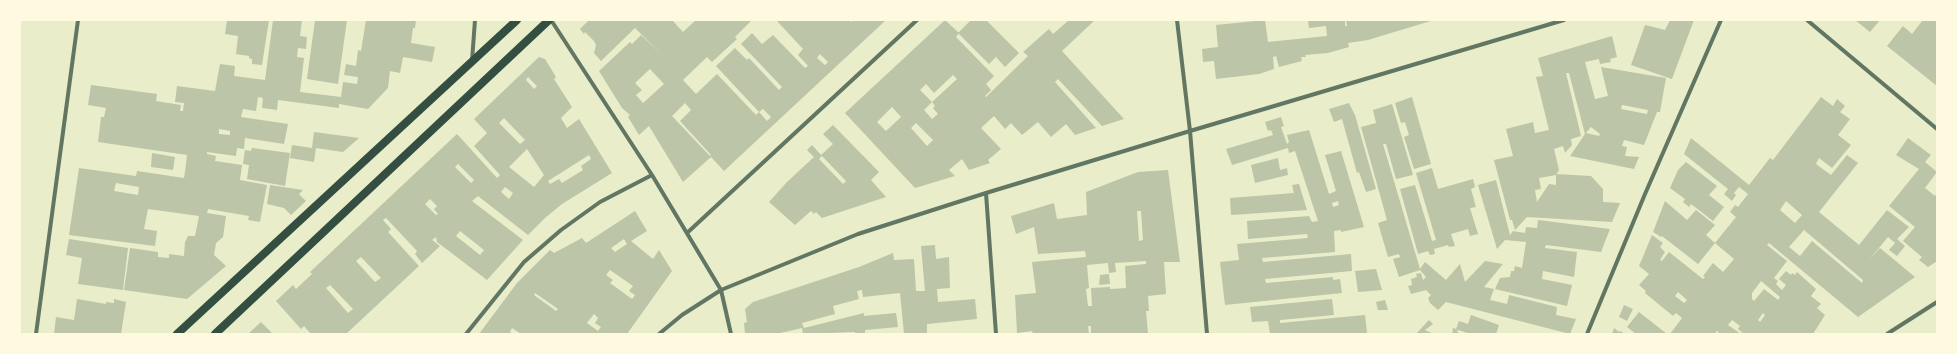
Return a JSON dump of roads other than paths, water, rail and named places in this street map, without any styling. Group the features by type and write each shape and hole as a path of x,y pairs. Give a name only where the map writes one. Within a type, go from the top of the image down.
{"main road":[{"path":"177,334 517,20"},
{"path":"215,334 550,20"}],"street":[{"path":"36,334 78,20"},
{"path":"472,62 475,20"},
{"path":"550,20 652,175 721,290 731,334"},
{"path":"687,233 917,20"},
{"path":"1178,20 1190,131 1207,334"},
{"path":"659,334 682,315 721,290 858,234 986,193 1190,131 1564,20"},
{"path":"1587,334 1721,20"},
{"path":"1807,20 1937,129"},
{"path":"466,334 524,262 535,252 561,230 600,202 652,175"},
{"path":"986,193 996,334"},
{"path":"1887,334 1937,302"}]}
